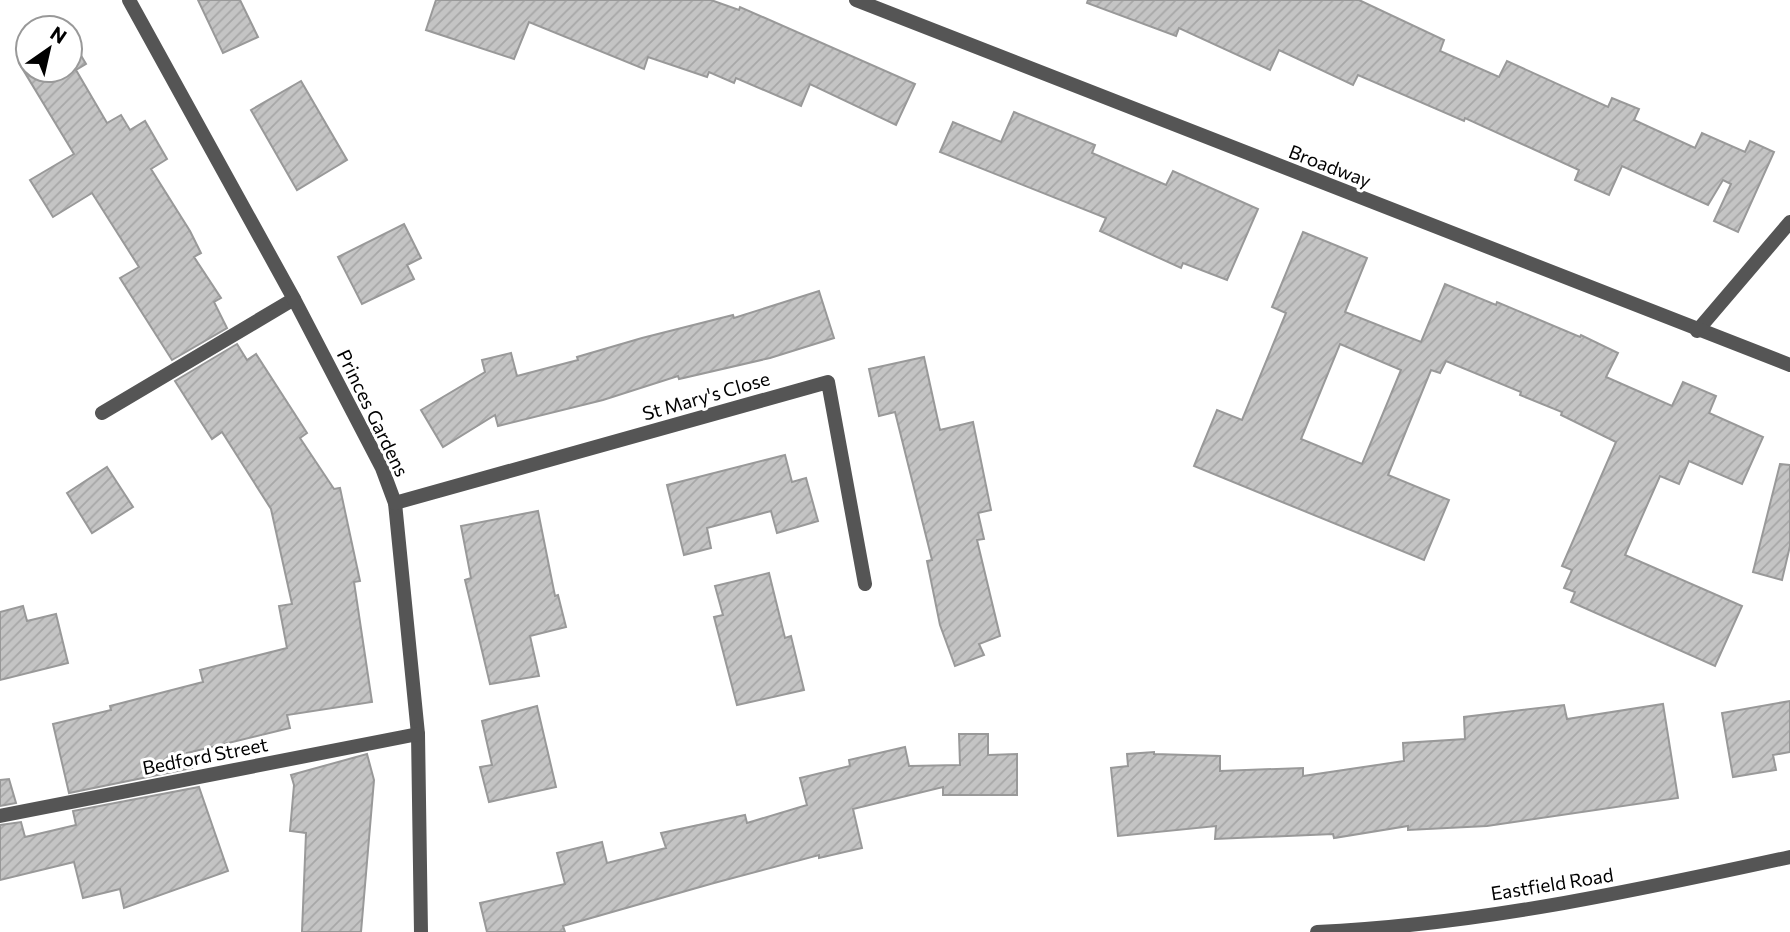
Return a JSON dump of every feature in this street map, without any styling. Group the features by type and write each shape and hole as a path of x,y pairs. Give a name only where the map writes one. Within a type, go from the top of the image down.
{"street":[{"name":"Princes Gardens","path":"129,0 294,299 382,468 395,503 418,734 421,932"},
{"name":"Broadway","path":"856,0 1697,331 1790,365"},
{"path":"1697,331 1790,222"},
{"path":"102,413 294,299"},
{"name":"St Mary's Close","path":"395,503 828,382 865,584"},
{"name":"Bedford Street","path":"0,816 418,734"},
{"name":"Eastfield Road","path":"1317,932 1362,930 1595,899 1790,857"}],"building":[{"path":"198,0 240,0 258,37 223,53"},
{"path":"436,0 711,0 739,10 740,7 915,84 896,125 810,84 801,106 736,78 734,83 709,72 707,77 648,57 644,69 529,22 514,59 426,30"},
{"path":"1088,0 1359,0 1444,40 1440,51 1499,77 1507,61 1608,107 1612,98 1639,109 1634,120 1695,148 1702,133 1745,152 1750,141 1774,152 1738,232 1714,221 1731,184 1723,180 1708,205 1622,166 1609,195 1575,180 1579,170 1465,118 1464,121 1358,75 1353,85 1279,50 1270,70 1179,28 1176,36 1087,3"},
{"path":"301,81 347,160 297,190 251,110"},
{"path":"32,84 84,84 107,123 121,115 130,130 145,121 167,159 151,169 201,253 194,257 221,298 214,302 227,328 172,360 120,278 139,267 92,193 53,217 30,180 74,154"},
{"path":"1014,112 1095,145 1092,153 1166,185 1173,171 1258,209 1227,280 1183,263 1181,268 1100,231 1106,218 940,152 953,122 1001,142"},
{"path":"404,224 421,258 407,265 414,279 362,304 338,257"},
{"path":"1303,232 1367,258 1345,312 1421,342 1445,284 1496,305 1497,302 1580,337 1581,335 1618,353 1606,377 1672,406 1683,382 1716,396 1709,413 1763,437 1742,484 1689,461 1679,484 1660,476 1625,555 1742,606 1715,666 1571,602 1575,592 1564,588 1572,570 1562,566 1616,442 1561,415 1562,412 1520,395 1521,392 1446,361 1440,373 1431,370 1388,475 1449,500 1424,560 1194,466 1217,410 1242,420 1286,313 1272,307","holes":["1340,344 1401,370 1362,464 1301,439"]},
{"path":"819,291 834,338 770,358 679,379 678,376 603,400 498,426 495,415 443,447 421,410 485,372 482,360 511,353 517,376 578,360 577,357 642,338 733,315 734,318"},
{"path":"237,344 247,360 256,354 307,433 300,438 334,489 340,488 360,581 354,582 372,702 287,715 290,728 187,753 192,768 69,793 53,724 111,710 110,706 203,682 200,670 287,648 279,606 292,604 271,509 222,432 212,439 175,381"},
{"path":"924,357 940,430 973,422 991,510 978,513 984,539 977,540 1000,636 979,644 984,655 955,666 940,625 927,561 932,560 895,412 879,416 869,369"},
{"path":"785,455 792,482 806,478 818,521 777,533 771,511 707,528 711,548 684,555 667,485"},
{"path":"1780,464 1790,465 1790,546 1782,580 1753,572"},
{"path":"107,467 133,507 92,533 67,493"},
{"path":"538,511 555,596 558,595 566,627 530,636 539,676 490,684 465,580 471,578 461,526"},
{"path":"769,573 785,638 791,636 804,690 737,705 714,617 723,615 715,586"},
{"path":"23,606 27,621 56,614 68,663 0,680 0,612"},
{"path":"1790,701 1790,752 1773,755 1776,770 1733,777 1722,713"},
{"path":"1663,704 1678,798 1487,826 1408,830 1408,826 1334,838 1333,834 1215,839 1216,826 1118,836 1111,768 1128,766 1127,754 1154,752 1220,756 1220,771 1303,768 1303,776 1404,761 1403,743 1465,739 1464,717 1564,705 1567,719"},
{"path":"537,706 556,787 489,802 480,767 492,765 482,721"},
{"path":"959,734 988,734 988,755 1017,754 1017,795 943,795 943,787 853,809 862,848 819,858 819,855 714,883 563,926 565,932 487,932 480,903 565,884 557,853 602,842 607,863 666,848 661,833 745,815 747,823 807,805 800,778 850,766 849,760 905,747 909,766 960,765"},
{"path":"367,754 374,780 361,932 302,932 306,833 290,831 294,785 291,775"},
{"path":"9,779 16,803 0,806 0,780"},
{"path":"199,787 228,871 124,908 120,889 83,898 74,862 0,880 0,825 21,822 25,837 76,825 73,811"}]}
